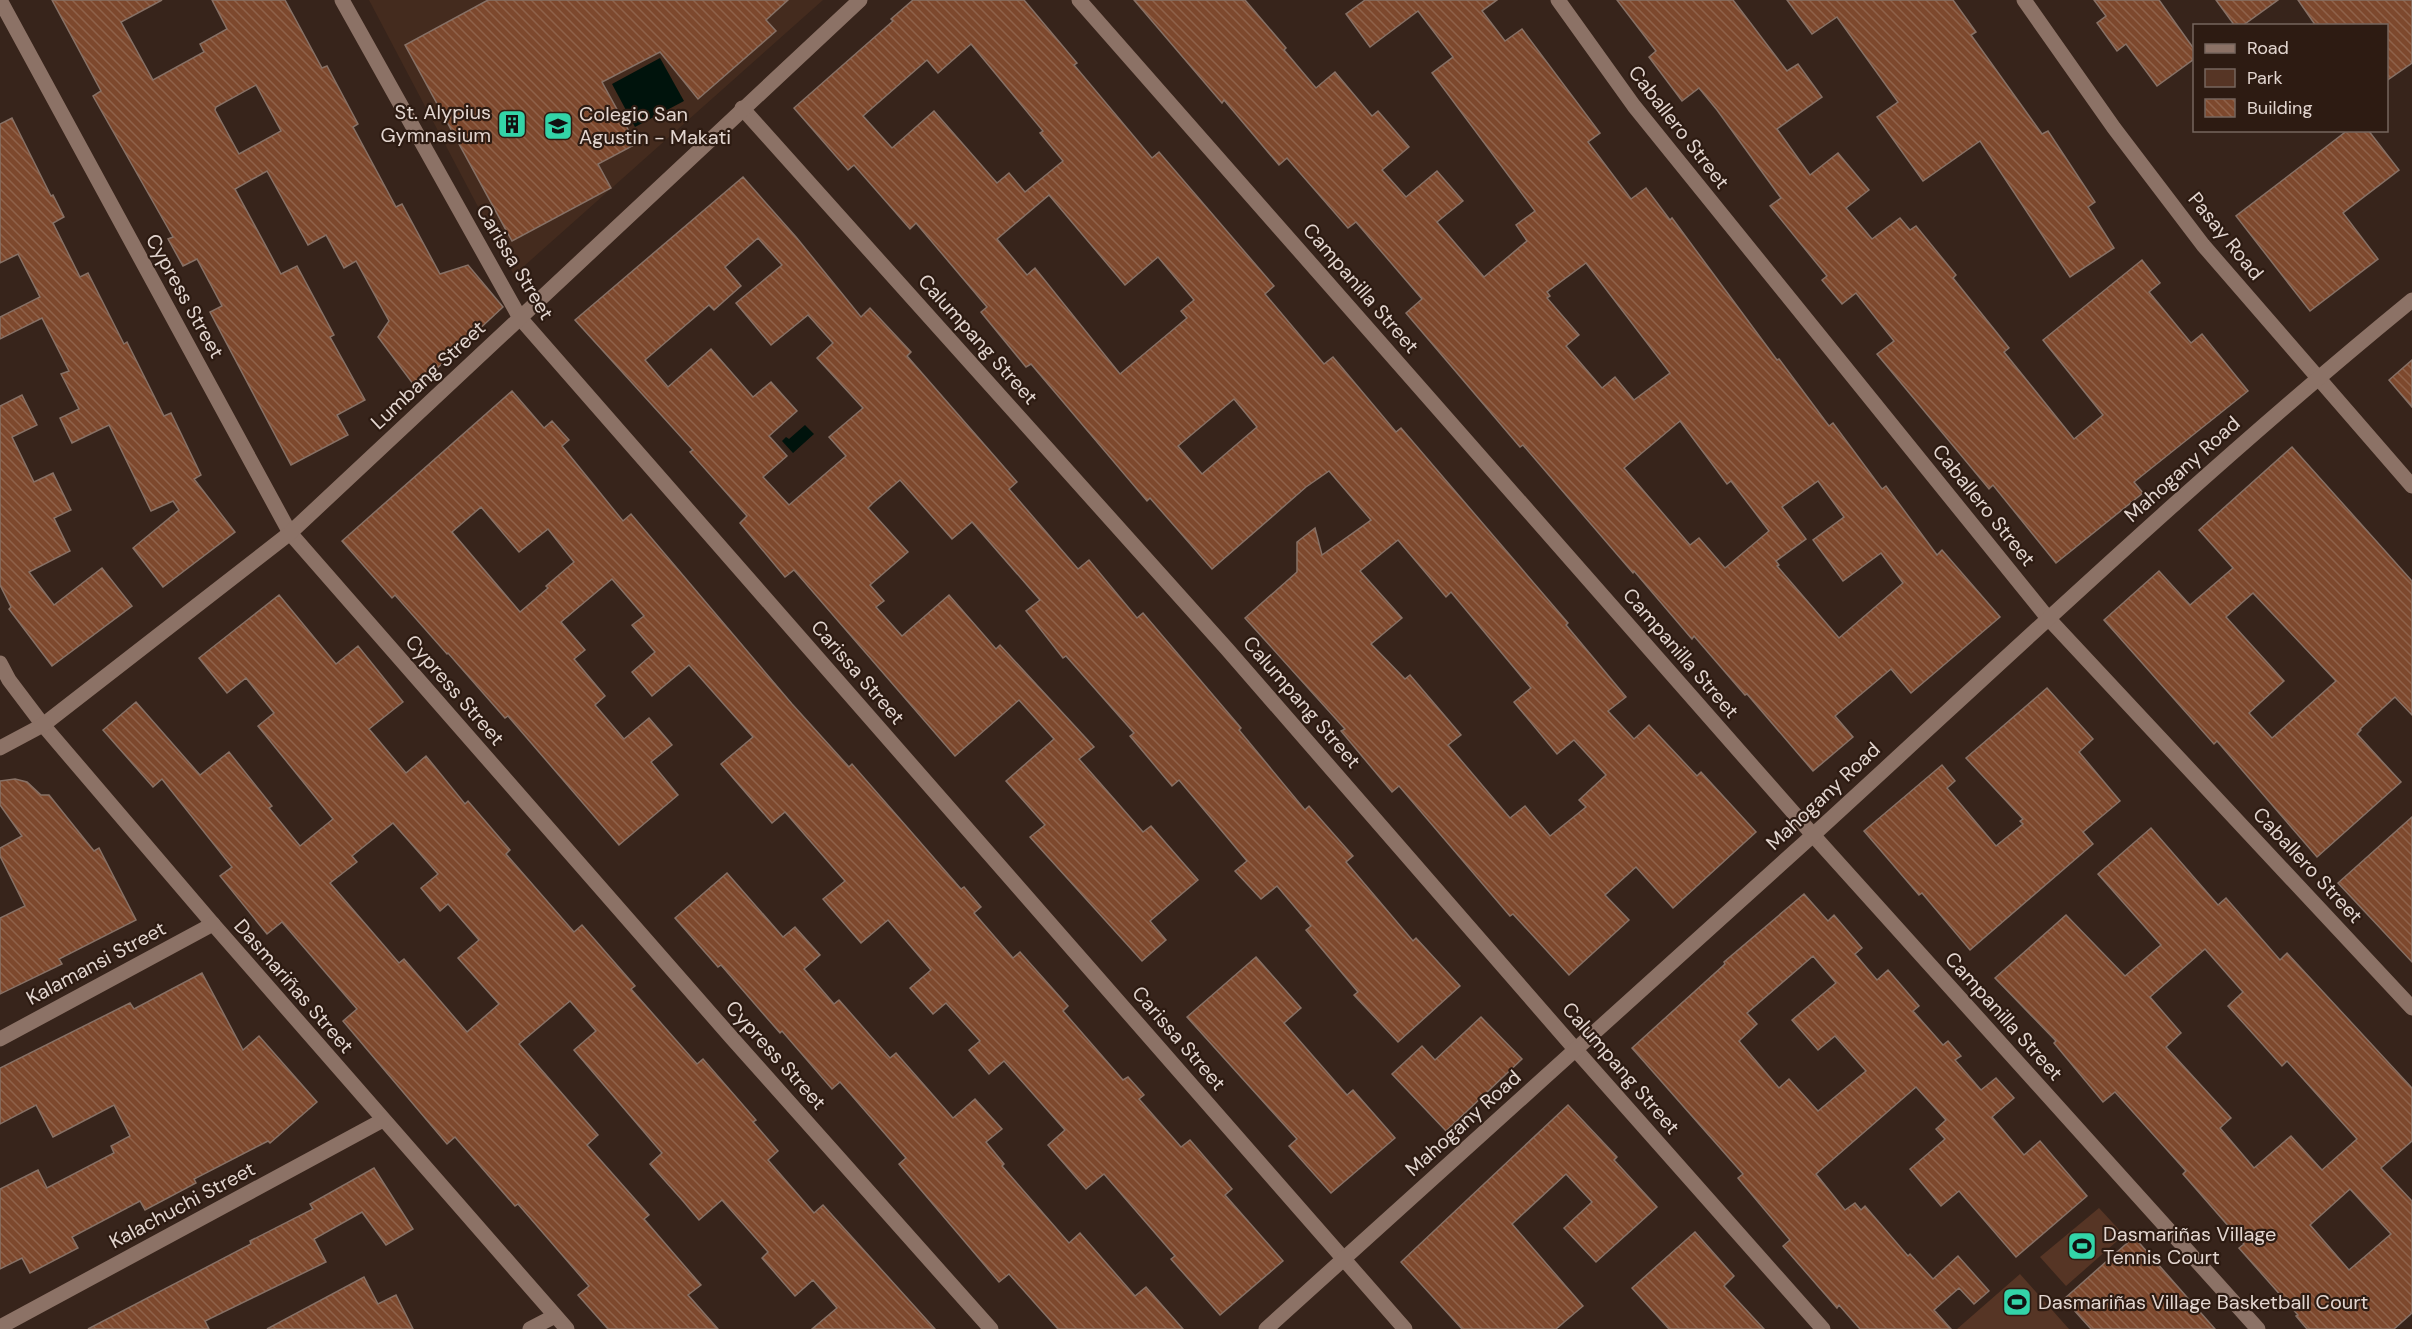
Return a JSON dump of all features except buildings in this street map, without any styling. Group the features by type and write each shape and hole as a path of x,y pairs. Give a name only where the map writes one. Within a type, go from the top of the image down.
{"street":[{"name":"Cypress Street","path":"0,0 290,533 723,1028 992,1329"},
{"name":"Carissa Street","path":"342,0 520,318 1405,1329"},
{"name":"Lumbang Street","path":"0,748 43,725 290,533 860,0"},
{"name":"Campanilla Street","path":"1079,0 1813,835 2258,1329"},
{"name":"Caballero Street","path":"1558,0 1641,115 2047,617 2412,1008"},
{"name":"Pasay Road","path":"2024,0 2114,128 2204,245 2412,486"},
{"name":"Calumpang Street","path":"742,108 1227,648 1575,1049 1823,1329"},
{"name":"Mahogany Road","path":"1266,1329 1813,835 2047,617 2317,378 2412,300"},
{"name":"Dasmariñas Street","path":"0,663 9,680 43,725 383,1120 567,1329"},
{"name":"Kalamansi Street","path":"0,1039 213,924"},
{"name":"Kalachuchi Street","path":"0,1327 383,1120"},
{"path":"530,1329 555,1316"}],"shaded area":[{"name":"Colegio San Agustin - Makati","path":"369,0 823,0 514,275"},
{"path":"660,58 684,101 635,127 612,84"},
{"path":"805,425 814,434 793,453 782,441 786,437 789,439"}],"green space":[{"name":"Dasmariñas Village Tennis Court","path":"2099,1208 2124,1235 2066,1286 2040,1257"},
{"name":"Dasmariñas Village Basketball Court","path":"2020,1274 2069,1329 1957,1329"}],"place":[{"name":"St. Alypius Gymnasium","path":"512,124"},
{"name":"Colegio San Agustin - Makati","path":"558,126"},
{"name":"Dasmariñas Village Tennis Court","path":"2082,1246"},
{"name":"Dasmariñas Village Basketball Court","path":"2017,1302"}]}
